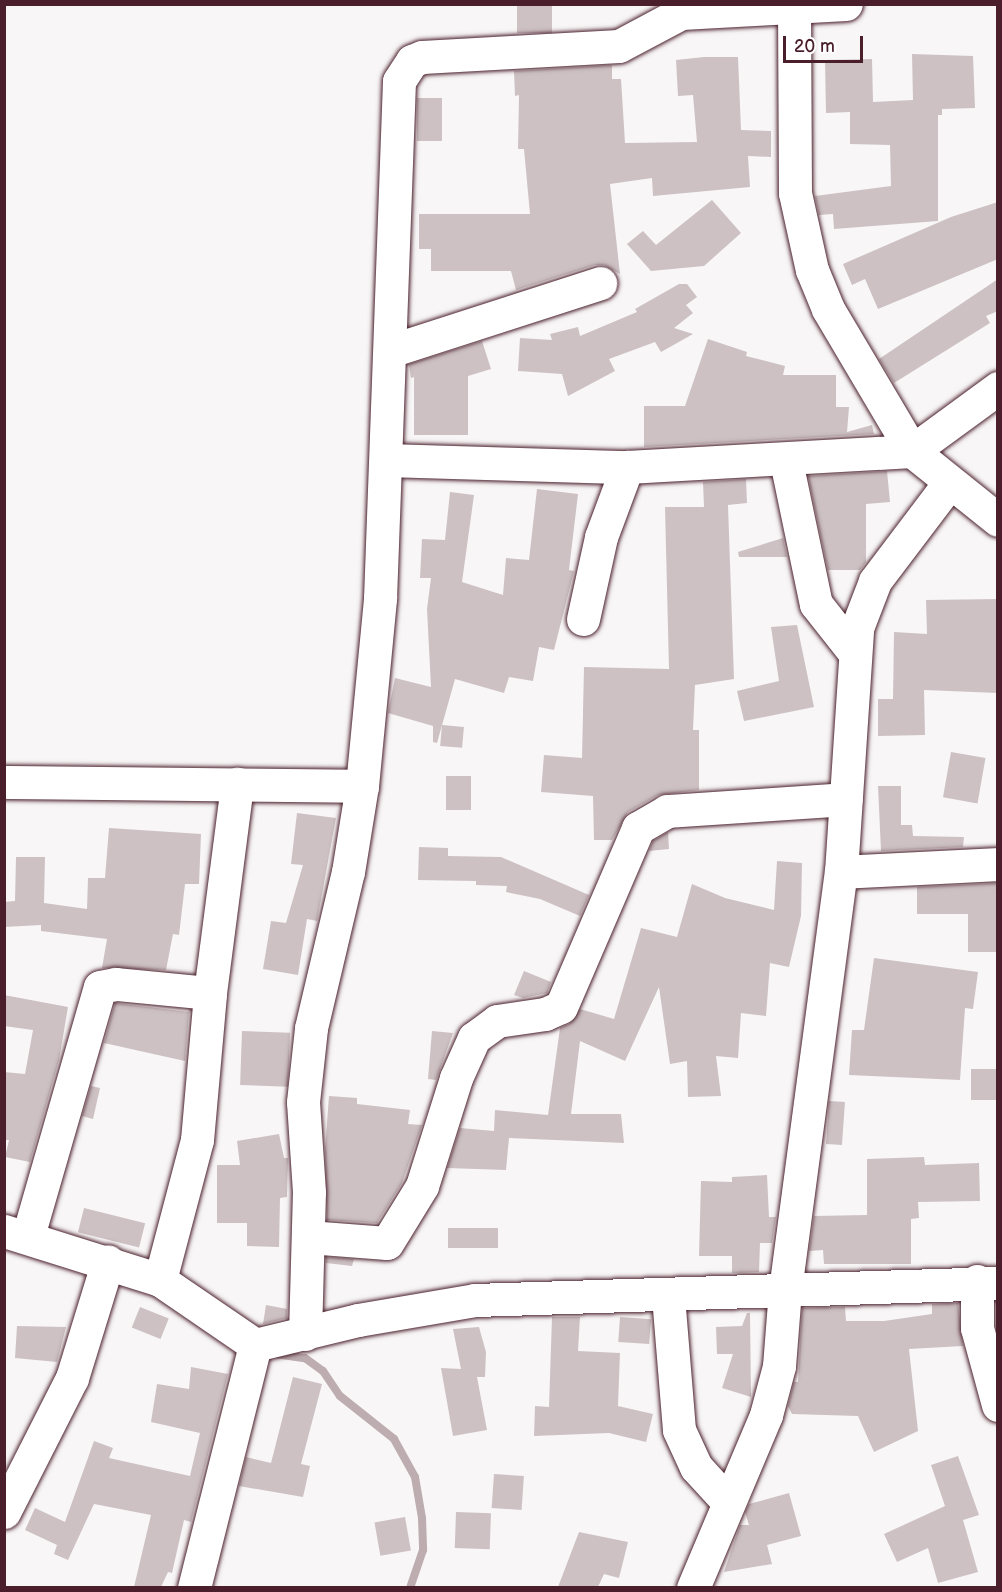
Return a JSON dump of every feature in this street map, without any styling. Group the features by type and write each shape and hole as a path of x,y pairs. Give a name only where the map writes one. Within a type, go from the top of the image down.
{"street":[{"path":"305,1334 308,1237 303,1102 311,1028 348,872 362,786 380,599 398,92 403,71 412,61 422,57 619,46 681,12 846,4"},
{"path":"794,6 795,193 812,270 828,309 912,451 949,483 998,520"},
{"path":"390,351 600,283"},
{"path":"386,460 627,467 786,461 912,451 998,388"},
{"path":"786,461 816,604 853,651"},
{"path":"583,619 601,537 627,467"},
{"path":"698,1584 727,1501 768,1406 778,1366 785,1290 841,872 853,651 863,605 874,581 949,483"},
{"path":"4,782 362,786"},
{"path":"160,1280 197,1140 210,993 237,784"},
{"path":"308,1237 387,1243 422,1186 467,1050 486,1026 545,1014 561,1007 638,828 667,811 846,799"},
{"path":"841,872 998,864"},
{"path":"210,993 116,984 100,987 16,1234 108,1261 160,1280 255,1345 475,1300 668,1296 987,1282 977,1328 998,1405"},
{"path":"4,1512 72,1378 108,1261"},
{"path":"668,1296 679,1430 696,1467 727,1501"},
{"path":"194,1587 255,1345"}],"building":[{"path":"517,4 552,4 552,33 517,33"},
{"path":"912,54 973,56 975,108 942,109 942,115 938,115 938,221 834,229 833,214 819,215 815,196 891,186 890,145 850,144 850,112 826,113 825,60 872,59 873,102 913,100"},
{"path":"738,57 741,130 771,131 771,157 748,156 750,187 653,196 652,178 610,184 620,274 604,265 595,265 516,290 511,271 431,271 431,249 419,249 419,214 530,214 524,149 518,149 519,95 515,96 514,71 612,65 612,79 621,79 625,143 697,142 693,95 678,96 676,60"},
{"path":"417,98 442,98 442,141 417,141"},
{"path":"712,200 741,233 704,266 651,271 627,244 643,231 656,245"},
{"path":"998,202 998,259 878,309 865,279 852,285 843,264 951,217"},
{"path":"998,279 998,311 986,316 990,323 894,383 879,359"},
{"path":"679,284 687,284 697,297 686,305 693,313 674,328 693,334 661,352 655,342 609,359 615,371 568,396 562,374 518,371 520,338 552,340 550,334 578,327 580,336 637,312 635,309"},
{"path":"708,339 747,352 746,356 785,366 783,375 836,375 836,407 849,407 847,432 872,425 874,434 644,447 644,406 685,406"},
{"path":"482,341 491,369 468,376 468,435 414,435 414,377 411,378 409,364"},
{"path":"887,471 890,502 866,504 866,562 860,570 828,570 808,476"},
{"path":"746,479 747,503 728,505 734,679 695,685 693,730 699,730 699,790 658,795 628,812 612,840 594,840 593,796 541,792 544,755 582,758 584,667 669,669 665,507 704,507 703,482"},
{"path":"537,489 578,494 569,570 574,571 554,650 539,647 533,681 509,677 504,693 455,679 437,743 433,742 433,726 388,713 395,678 431,687 427,609 431,578 420,578 422,539 445,540 450,492 474,495 462,582 503,595 506,558 529,560"},
{"path":"783,538 787,557 739,557 738,552"},
{"path":"998,599 998,693 924,690 925,735 878,736 878,699 893,699 894,632 927,634 926,600"},
{"path":"797,625 814,707 744,721 737,691 779,681 771,627"},
{"path":"442,725 464,727 462,748 440,746"},
{"path":"951,752 985,758 977,803 943,797"},
{"path":"446,776 471,776 471,810 446,810"},
{"path":"878,786 901,786 901,825 912,825 913,836 964,837 963,847 881,851"},
{"path":"297,813 336,818 317,921 307,919 298,975 263,969 271,921 286,923 303,865 291,864"},
{"path":"109,828 201,834 199,884 185,884 179,935 173,934 166,970 102,968 107,939 41,931 41,925 4,927 4,902 15,901 16,857 45,857 44,903 87,909 88,878 105,878"},
{"path":"668,832 669,849 649,851 653,841"},
{"path":"419,847 448,848 448,856 501,857 589,895 580,916 540,899 506,892 507,886 476,885 476,881 418,880"},
{"path":"777,861 802,863 801,916 789,967 770,963 766,1016 741,1013 738,1058 716,1056 721,1096 688,1097 687,1061 670,1064 659,987 625,1061 580,1041 571,1114 621,1114 624,1143 509,1138 506,1170 447,1168 460,1128 494,1131 495,1110 548,1115 560,1028 569,1024 580,1009 614,1019 641,928 677,937 692,884 725,898 774,910"},
{"path":"998,883 998,952 968,952 968,914 917,914 917,887"},
{"path":"874,958 978,972 973,1009 965,1008 960,1080 849,1075 852,1030 864,1030"},
{"path":"524,971 551,982 547,993 523,998 514,995"},
{"path":"4,995 68,1007 59,1060 30,1162 5,1157 9,1140 4,1140 4,1072 25,1074 33,1030 4,1026"},
{"path":"115,1003 189,1012 185,1061 104,1043"},
{"path":"242,1031 290,1033 288,1087 240,1085"},
{"path":"432,1031 453,1033 436,1080 428,1079"},
{"path":"971,1069 998,1069 998,1100 971,1100"},
{"path":"91,1086 100,1088 93,1119 82,1116"},
{"path":"329,1096 357,1098 357,1104 410,1110 408,1124 422,1125 402,1183 377,1223 327,1220 325,1150"},
{"path":"829,1101 845,1102 842,1145 826,1144"},
{"path":"279,1134 284,1158 288,1158 287,1197 280,1198 279,1247 247,1246 247,1223 217,1223 217,1165 240,1165 237,1141"},
{"path":"924,1157 925,1165 979,1163 980,1201 918,1202 919,1218 911,1219 911,1264 824,1264 823,1250 809,1251 814,1216 867,1215 867,1159"},
{"path":"767,1175 769,1217 776,1217 772,1243 760,1243 759,1272 732,1273 732,1256 699,1256 701,1181 732,1182 732,1177"},
{"path":"84,1208 145,1223 139,1247 78,1232"},
{"path":"448,1228 498,1228 498,1248 448,1248"},
{"path":"326,1257 354,1259 352,1266 326,1263"},
{"path":"958,1303 963,1346 909,1349 918,1431 874,1452 858,1416 792,1414 788,1406 794,1382 798,1382 802,1308 845,1307 846,1321 884,1321 932,1314 932,1304"},
{"path":"266,1305 287,1309 287,1318 263,1324"},
{"path":"140,1307 169,1319 161,1339 132,1327"},
{"path":"747,1313 750,1313 751,1397 722,1388 733,1354 717,1354 716,1327 742,1326"},
{"path":"552,1317 580,1317 578,1351 620,1353 618,1406 653,1414 646,1442 609,1433 534,1436 535,1406 549,1407"},
{"path":"620,1317 651,1319 649,1344 618,1342"},
{"path":"17,1326 66,1327 57,1362 15,1358"},
{"path":"479,1327 486,1352 485,1377 477,1377 487,1430 453,1436 441,1368 461,1369 453,1329"},
{"path":"191,1367 228,1374 191,1522 184,1520 172,1573 168,1572 161,1587 134,1587 151,1515 94,1504 68,1560 54,1554 57,1545 25,1530 35,1508 65,1522 94,1441 113,1448 109,1458 190,1476 200,1433 151,1422 157,1384 189,1389"},
{"path":"293,1377 322,1384 301,1464 310,1466 303,1497 239,1486 246,1457 271,1463"},
{"path":"958,1456 979,1515 963,1520 978,1572 938,1583 928,1548 897,1562 884,1534 945,1506 931,1465"},
{"path":"494,1474 524,1476 522,1510 492,1508"},
{"path":"789,1493 801,1536 767,1545 772,1564 724,1572 740,1525 749,1525 745,1512 749,1504"},
{"path":"456,1512 491,1513 490,1549 455,1548"},
{"path":"405,1517 411,1550 380,1556 374,1522"},
{"path":"579,1532 628,1542 619,1578 604,1574 598,1587 558,1587"}],"waterway":[{"path":"275,1354 305,1358 323,1371 340,1396 394,1439 415,1477 422,1518 423,1550 410,1588"}]}
